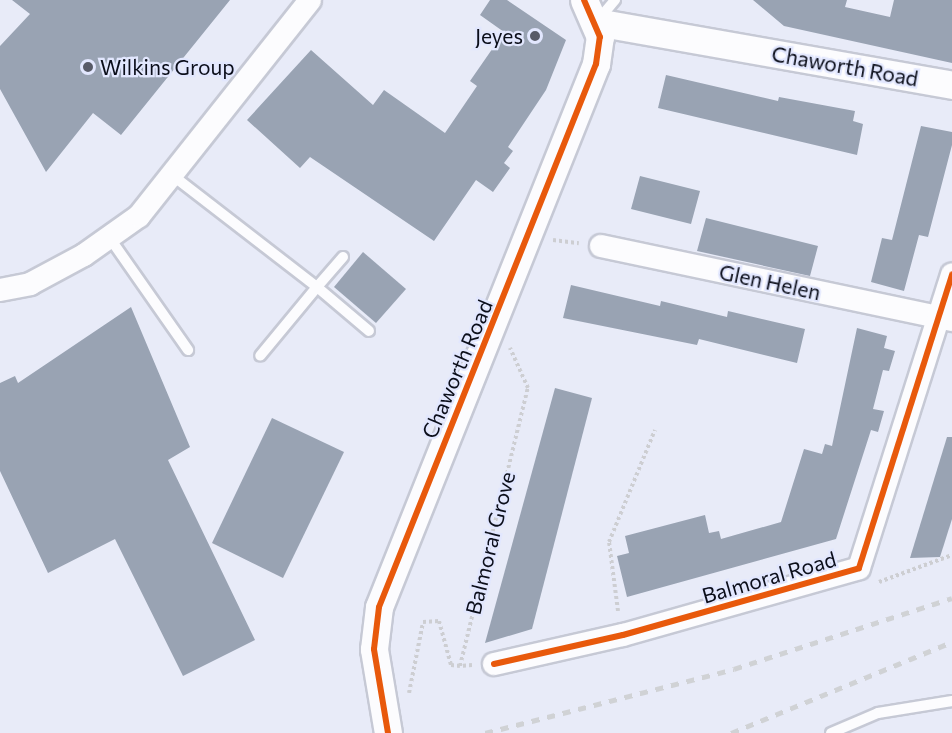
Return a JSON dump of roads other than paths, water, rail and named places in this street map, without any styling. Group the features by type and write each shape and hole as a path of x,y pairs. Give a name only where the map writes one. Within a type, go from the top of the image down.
{"street":[{"path":"0,290 30,284 140,216 310,0"},
{"name":"Chaworth Road","path":"388,733 378,678 375,630 386,582 529,237 596,64 590,11 952,85"},
{"name":"Glen Helen","path":"601,246 946,319"},
{"name":"Balmoral Road","path":"494,664 623,635 859,568 946,319 952,274"}],"lane":[{"path":"590,11 615,0"},
{"path":"172,174 317,287 369,331"},
{"path":"109,237 188,350"},
{"path":"260,356 343,257"},
{"path":"831,733 878,713 952,701"}],"railway":[{"path":"485,733 734,669 952,598"},
{"path":"731,733 952,642"}],"place":[{"name":"Jeyes","path":"535,36"},
{"name":"Wilkins Group","path":"88,67"}]}
